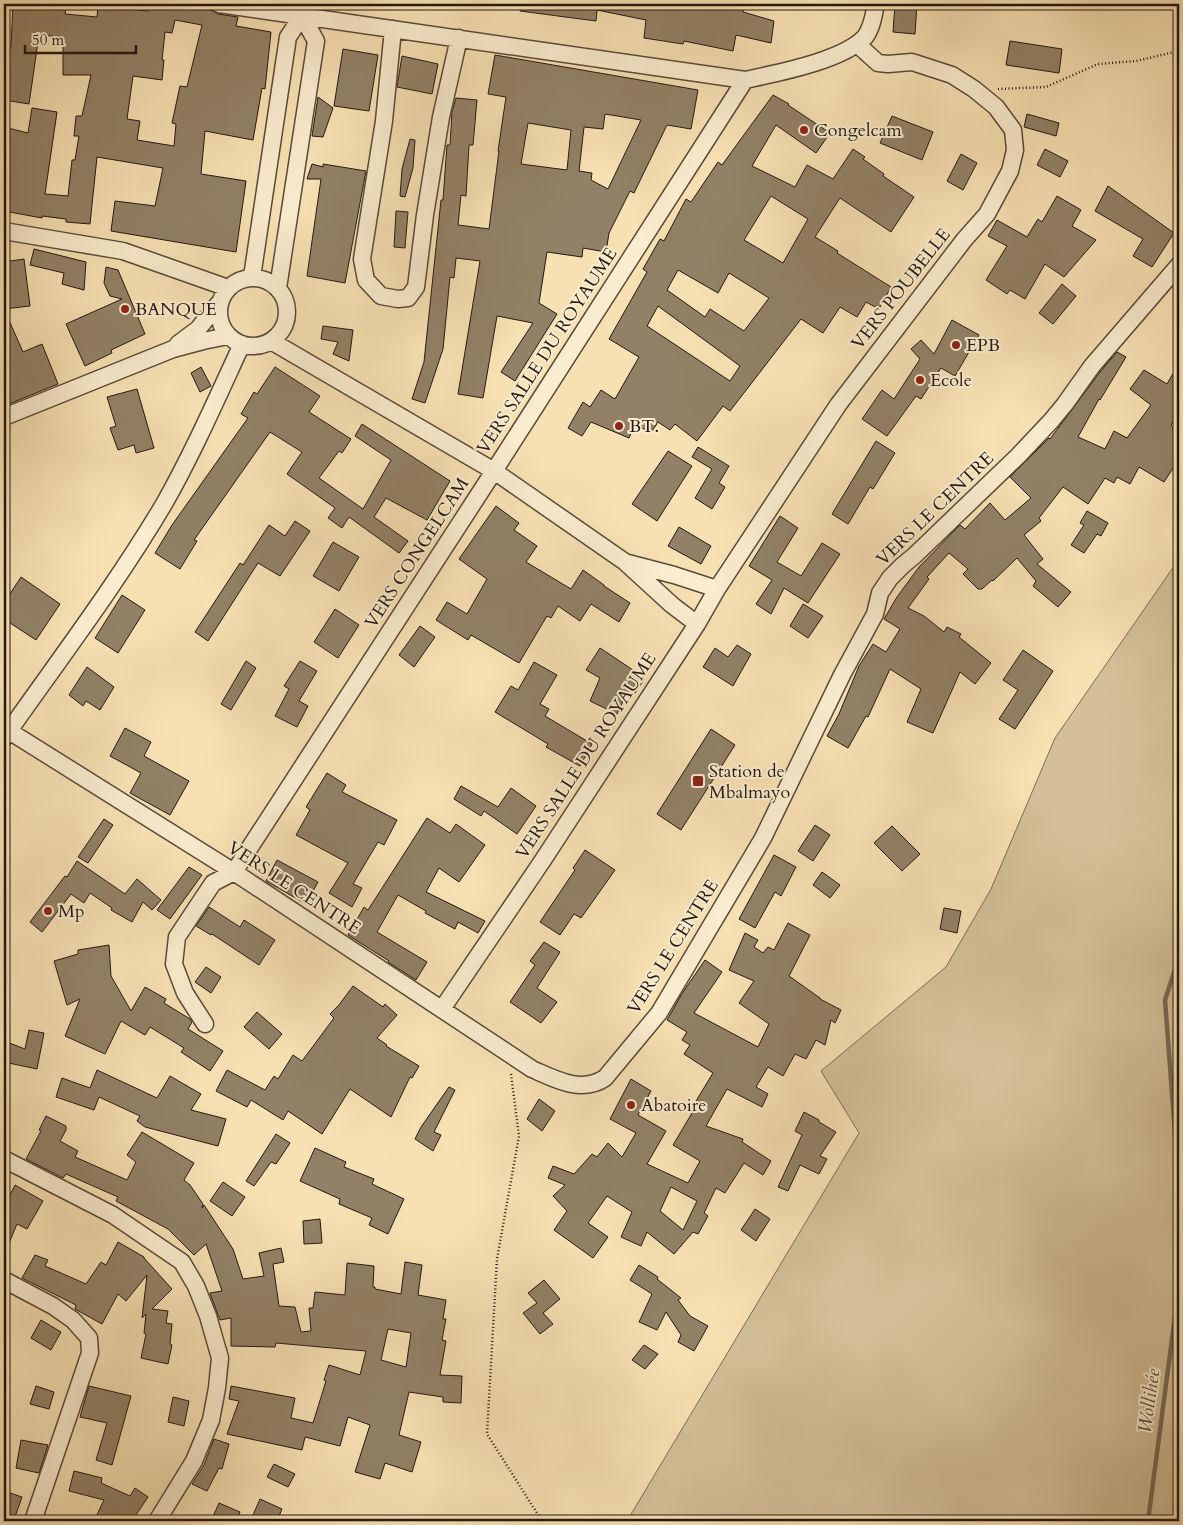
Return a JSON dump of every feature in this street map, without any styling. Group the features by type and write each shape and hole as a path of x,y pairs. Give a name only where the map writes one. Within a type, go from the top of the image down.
{"street":[{"path":"219,4 303,10 393,28 745,80 810,65 857,44 866,35 876,4"},
{"path":"252,277 288,37 303,10"},
{"path":"278,288 316,41 303,10"},
{"path":"393,28 384,121 362,259 366,280 381,296 398,299 408,298 416,287 425,215 441,118 459,38"},
{"name":"VERS POUBELLE","path":"697,624 838,405 964,240 987,214 1010,171 1015,150 1013,130 996,107 952,74 912,62 878,63 857,44"},
{"name":"VERS SALLE DU ROYAUME","path":"442,1009 543,860 697,624 672,605 625,562 494,471 745,80"},
{"path":"4,231 123,251 228,288"},
{"name":"VERS LE CENTRE","path":"6,731 234,872 532,1069 565,1082 584,1086 598,1083 605,1078 658,1013 763,838 842,675 875,614 880,593 890,578 1034,439 1065,404 1092,366 1179,265"},
{"path":"4,417 173,349 203,341 235,340 257,346 271,341 282,330 287,316 285,301 278,288 265,280 252,277 239,280 228,288 219,303 198,329 173,349"},
{"path":"219,303 220,321 235,340"},
{"path":"6,731 116,580 164,503 206,422 235,340"},
{"name":"VERS CONGELCAM","path":"234,872 494,471 271,341"},
{"path":"625,562 718,589"},
{"path":"205,1024 185,993 174,964 177,937 213,883 234,872"},
{"path":"4,1159 113,1215 182,1262 196,1286 208,1316 220,1358 217,1388 211,1420 194,1460 157,1521"},
{"path":"4,1280 53,1306 73,1320 89,1338 90,1353 32,1521"}],"path":[{"path":"974,89 1046,87 1098,64 1136,62 1174,52 1179,48"},
{"path":"508,1052 519,1136 497,1259 487,1434 542,1521"}],"shaded area":[{"path":"1179,559 1179,1521 627,1521 859,1133 821,1071 946,967 991,889 1055,738"}],"building":[{"path":"13,4 67,4 65,14 97,17 98,6 148,11 150,4 183,9 184,4 211,10 218,14 238,17 236,26 271,32 265,89 262,88 253,140 205,131 201,174 246,181 236,252 111,231 115,201 155,206 163,168 97,157 90,224 66,222 66,219 42,216 42,218 4,211 4,127 28,133 32,108 57,112 45,194 68,196 72,160 75,160 79,136 74,136 76,116 82,116 91,75 63,75 63,37 39,35 29,104 4,100 4,46 11,47","holes":["175,20 202,25 187,87 180,86 172,123 176,124 174,146 137,140 140,121 127,119 133,76 162,80 165,32 172,33"]},
{"path":"520,4 744,4 743,12 774,21 771,43 736,35 733,51 684,41 683,44 644,38 646,20 597,10 596,21 520,11"},
{"path":"895,4 917,4 915,34 893,32"},
{"path":"1010,41 1062,49 1059,73 1006,65"},
{"path":"343,49 378,55 369,111 334,106"},
{"path":"495,55 698,90 691,129 667,125 634,193 630,191 609,233 606,252 583,248 582,257 547,252 539,303 557,314 515,381 501,372 533,323 497,316 483,398 458,394 480,261 456,258 454,278 450,277 443,349 425,403 412,399 424,362 441,200 443,200 447,145 450,145 452,112 456,98 477,100 473,145 469,145 466,196 461,195 458,225 489,229 506,97 488,94","holes":["605,114 641,120 608,189 591,180 592,173 579,171 584,127 603,129","528,123 571,130 567,170 521,164"]},
{"path":"402,56 438,64 432,94 397,87"},
{"path":"773,95 830,133 816,153 776,125 752,166 795,187 807,165 833,179 853,149 865,157 863,159 884,174 883,176 914,197 891,232 840,198 815,237 891,287 879,309 866,302 857,317 840,307 823,333 801,319 730,411 723,406 697,441 675,424 670,430 658,422 651,433 635,424 629,438 591,422 582,436 568,428 583,402 590,407 601,390 615,399 639,357 609,339 647,272 643,269 660,239 664,241 686,199 691,202 718,162 722,165","holes":["771,196 808,219 783,263 744,240","678,270 718,293 729,273 769,298 744,331 710,309 705,317 667,290","658,306 740,366 730,381 647,326"]},
{"path":"318,97 333,108 323,137 312,136"},
{"path":"1027,114 1059,123 1056,136 1024,127"},
{"path":"892,116 933,132 922,160 880,143"},
{"path":"410,139 415,140 413,168 405,197 400,196 402,169"},
{"path":"1045,149 1068,161 1060,177 1037,165"},
{"path":"961,154 977,163 963,190 947,181"},
{"path":"312,164 323,167 323,164 366,171 345,283 307,276 321,179 307,179"},
{"path":"1108,186 1174,233 1152,267 1133,256 1143,239 1095,211"},
{"path":"1057,196 1081,210 1072,226 1096,240 1064,277 1045,264 1025,299 1010,290 1007,294 986,280 1007,246 988,236 997,220 1027,237 1038,219 1042,222"},
{"path":"396,211 408,212 405,248 394,247"},
{"path":"34,249 86,262 84,290 62,284 64,273 30,265"},
{"path":"24,259 30,306 4,309 4,262"},
{"path":"106,267 118,270 145,334 111,350 112,353 85,366 66,324 122,299 110,296 104,283"},
{"path":"1062,284 1076,296 1053,324 1039,313"},
{"path":"4,309 23,352 42,344 58,384 4,406"},
{"path":"952,320 979,335 955,376 941,368 921,399 916,396 887,436 862,419 882,390 894,399 920,359 911,349 921,340 934,354"},
{"path":"323,326 353,330 349,361 333,354 338,342 321,339"},
{"path":"1117,352 1126,357 1099,399 1078,437 1105,449 1114,431 1127,438 1151,405 1130,389 1144,370 1167,384 1179,363 1179,411 1171,425 1179,434 1179,459 1164,482 1139,467 1130,484 1117,477 1114,483 1105,478 1088,504 1063,487 1039,518 1041,521 1024,535 1043,559 1037,564 1071,592 1058,607 1033,586 1036,581 1017,558 993,581 982,589 978,589 963,574 968,569 949,553 927,577 929,579 908,608 924,616 944,632 947,627 961,634 959,637 991,663 975,684 960,672 933,733 907,722 921,689 890,669 868,717 866,716 848,748 827,736 839,714 859,666 873,644 886,652 900,629 884,619 919,567 960,525 965,529 990,503 1005,520 1031,498 1010,477 1050,439"},
{"path":"201,367 211,386 200,392 191,373"},
{"path":"275,367 320,396 309,412 351,439 342,453 339,451 319,478 363,509 391,460 355,436 362,424 450,481 427,520 386,498 374,517 408,541 399,553 349,517 342,528 328,518 335,508 287,474 302,452 270,432 194,540 197,541 180,569 155,553 172,525 248,418 241,414 254,392 257,394"},
{"path":"137,389 154,448 136,453 134,445 118,450 110,428 116,426 107,397"},
{"path":"876,441 895,453 873,489 870,487 848,524 832,514"},
{"path":"698,447 729,466 719,483 725,487 712,509 695,498 712,469 692,457"},
{"path":"668,451 692,466 657,521 632,504"},
{"path":"496,506 519,523 514,530 537,546 526,562 571,589 583,570 630,603 619,622 591,604 580,621 558,606 551,618 547,616 519,663 471,635 468,640 436,620 447,602 467,614 487,579 459,559"},
{"path":"1087,511 1108,523 1101,536 1097,534 1084,553 1071,545 1084,525 1080,523"},
{"path":"780,516 798,528 777,562 801,576 822,543 840,554 808,603 784,588 771,614 756,604 772,580 749,566"},
{"path":"295,521 310,531 280,576 258,563 208,641 195,632 240,563 243,565 269,525 285,536"},
{"path":"679,527 711,546 701,564 668,546"},
{"path":"333,542 359,557 339,591 313,576"},
{"path":"21,577 60,604 36,640 4,619 4,603"},
{"path":"122,595 145,610 118,653 95,638"},
{"path":"803,604 823,616 808,638 790,626"},
{"path":"335,609 359,625 338,658 314,642"},
{"path":"420,626 435,637 414,667 399,655"},
{"path":"737,645 751,654 733,686 703,667 715,648 728,657"},
{"path":"600,648 645,678 631,699 626,695 617,714 590,701 600,678 586,670"},
{"path":"1023,650 1053,671 1015,729 999,719 1018,690 1003,680"},
{"path":"246,661 256,668 231,710 221,704"},
{"path":"300,661 317,671 299,701 308,706 297,727 275,716 289,689 284,686"},
{"path":"534,662 557,675 540,704 549,709 545,716 592,744 580,766 546,747 548,744 495,712 511,686 518,690"},
{"path":"87,667 114,687 100,710 86,701 83,706 69,695"},
{"path":"125,728 151,742 144,756 189,781 170,815 130,793 141,773 110,756"},
{"path":"711,729 735,745 681,830 657,814"},
{"path":"327,773 346,785 342,792 397,820 384,845 378,842 353,884 362,888 352,907 329,893 348,863 296,835 310,810 306,807"},
{"path":"461,786 498,807 511,788 536,806 517,834 484,811 481,816 454,799"},
{"path":"427,818 450,833 456,824 485,845 459,882 439,868 426,892 485,921 478,933 458,922 455,929 425,913 426,911 398,895 377,932 427,962 416,980 348,935 364,907 368,910"},
{"path":"104,819 113,825 88,863 78,857"},
{"path":"815,825 830,835 813,861 798,851"},
{"path":"892,826 920,854 902,871 874,843"},
{"path":"585,850 615,870 581,918 574,914 560,935 540,922 575,870 573,868"},
{"path":"774,855 796,867 781,896 775,892 755,928 739,919"},
{"path":"277,860 318,882 306,904 266,881"},
{"path":"77,861 125,894 137,879 161,900 152,910 143,902 132,922 111,910 112,908 90,893 84,903 71,894 42,932 30,922 65,876 67,877"},
{"path":"189,867 202,875 170,919 157,910"},
{"path":"822,872 840,885 830,898 813,885"},
{"path":"209,907 240,927 244,920 275,940 259,965 212,934 196,926"},
{"path":"944,908 961,911 957,933 940,929"},
{"path":"788,923 810,935 789,976 820,999 841,1010 835,1023 831,1020 825,1045 816,1040 806,1059 795,1054 783,1076 768,1067 756,1087 768,1094 762,1107 727,1089 706,1126 743,1139 742,1142 771,1161 763,1175 744,1163 725,1193 716,1188 704,1213 708,1216 698,1234 693,1232 674,1254 647,1232 641,1246 621,1237 632,1212 607,1196 588,1223 608,1237 593,1258 554,1230 567,1211 553,1196 565,1185 548,1178 553,1166 574,1174 592,1154 597,1157 608,1143 622,1157 636,1133 610,1119 631,1079 651,1091 638,1115 666,1131 647,1164 688,1183 700,1161 673,1145 713,1073 684,1054 690,1045 682,1040 687,1032 667,1020 705,960 722,972 694,1013 758,1047 769,1024 739,1003 754,981 729,970 745,933 758,940 754,947 763,953 768,947 774,950","holes":["671,1187 697,1201 683,1230 660,1211"]},
{"path":"544,942 560,952 537,988 557,1002 541,1023 510,1002 535,965 530,961"},
{"path":"109,945 111,976 131,1011 145,987 166,999 164,1003 190,1019 192,1022 188,1029 223,1051 210,1071 181,1052 184,1048 150,1027 145,1035 121,1021 105,1054 65,1036 80,999 67,1005 54,961 78,954 78,950"},
{"path":"206,967 221,977 211,993 195,982"},
{"path":"353,986 383,1007 385,1004 397,1015 377,1038 386,1046 419,1066 412,1078 410,1077 391,1117 350,1089 322,1134 288,1111 283,1120 251,1100 247,1107 216,1091 227,1070 265,1090 274,1076 278,1079 293,1055 302,1061 334,1018 330,1014"},
{"path":"257,1012 282,1034 269,1049 244,1027"},
{"path":"29,1030 44,1033 37,1069 4,1062 4,1041 25,1049"},
{"path":"97,1070 157,1098 170,1076 201,1094 191,1110 226,1119 218,1146 145,1127 137,1121 140,1116 99,1097 94,1110 56,1097 62,1078 90,1088"},
{"path":"449,1087 455,1090 434,1132 441,1135 433,1151 415,1139 421,1127"},
{"path":"539,1099 555,1111 542,1131 527,1119"},
{"path":"804,1112 836,1132 820,1156 827,1159 819,1174 800,1165 788,1191 778,1187 802,1135 795,1131"},
{"path":"46,1116 66,1126 60,1141 78,1151 75,1157 127,1180 136,1162 127,1155 142,1132 194,1163 184,1180 190,1185 203,1204 202,1208 204,1205 233,1249 243,1279 264,1276 259,1253 281,1248 284,1262 273,1264 279,1306 295,1307 301,1332 311,1331 309,1308 313,1308 315,1292 345,1295 347,1263 374,1266 373,1287 401,1294 405,1262 422,1265 418,1295 446,1300 443,1319 446,1319 442,1340 446,1341 440,1375 462,1376 461,1403 443,1402 443,1397 409,1392 399,1435 421,1442 412,1472 385,1463 380,1479 355,1472 370,1425 348,1417 340,1446 305,1437 302,1450 227,1434 239,1401 229,1399 231,1386 295,1398 291,1418 313,1423 329,1365 360,1375 366,1351 276,1343 275,1347 231,1346 231,1318 220,1320 210,1293 222,1291 206,1244 194,1255 168,1229 116,1201 118,1197 66,1174 63,1178 26,1159 41,1131 39,1130","holes":["388,1329 411,1333 406,1367 381,1360"]},
{"path":"276,1134 290,1143 276,1164 271,1162 254,1186 246,1181"},
{"path":"315,1148 346,1162 344,1167 374,1179 372,1184 404,1199 388,1234 369,1225 372,1218 339,1204 340,1199 300,1181"},
{"path":"223,1182 245,1197 232,1216 210,1201"},
{"path":"15,1185 43,1201 27,1229 17,1224 4,1255 4,1207"},
{"path":"755,1209 770,1219 756,1241 741,1230"},
{"path":"320,1219 322,1243 304,1244 303,1221"},
{"path":"118,1242 144,1257 172,1289 152,1309 168,1311 166,1323 172,1324 170,1344 172,1345 168,1364 141,1358 146,1334 144,1333 146,1314 142,1318 147,1275 126,1301 118,1294 102,1324 75,1309 76,1305 22,1278 35,1255 48,1260 45,1266 86,1284 101,1262 106,1265"},
{"path":"639,1265 658,1277 657,1279 681,1298 678,1300 690,1316 708,1326 694,1351 678,1342 681,1335 666,1312 657,1330 639,1322 652,1294 630,1280"},
{"path":"544,1280 560,1299 543,1313 553,1324 540,1334 523,1313 537,1303 528,1293"},
{"path":"41,1320 61,1332 51,1350 31,1338"},
{"path":"644,1345 658,1354 645,1369 632,1360"},
{"path":"36,1386 54,1392 49,1409 30,1404"},
{"path":"89,1386 131,1396 112,1465 96,1460 107,1423 80,1417"},
{"path":"173,1397 189,1401 184,1426 168,1422"},
{"path":"214,1439 229,1444 222,1469 219,1468 207,1491 192,1484 204,1465"},
{"path":"21,1440 48,1445 39,1473 16,1468"},
{"path":"274,1464 295,1474 288,1487 267,1477"},
{"path":"74,1471 102,1478 101,1483 130,1496 135,1488 148,1497 132,1521 94,1521 104,1500 69,1491"},
{"path":"4,1491 22,1497 15,1517 4,1514"},
{"path":"260,1499 282,1509 277,1521 269,1521 253,1515"},
{"path":"219,1503 240,1512 236,1521 211,1521"}],"waterway":[{"name":"Wollihée","path":"1179,957 1165,1000 1179,1186"},
{"name":"Wollihée","path":"1148,1521 1179,1286"}],"place":[{"name":"Congelcam","path":"804,130"},
{"name":"BANQUE","path":"125,309"},
{"name":"EPB","path":"956,345"},
{"name":"Ecole","path":"920,380"},
{"name":"BT.","path":"619,426"},
{"name":"Station de Mbalmayo","path":"698,781"},
{"name":"Mp","path":"48,911"},
{"name":"Abatoire","path":"631,1105"}]}
